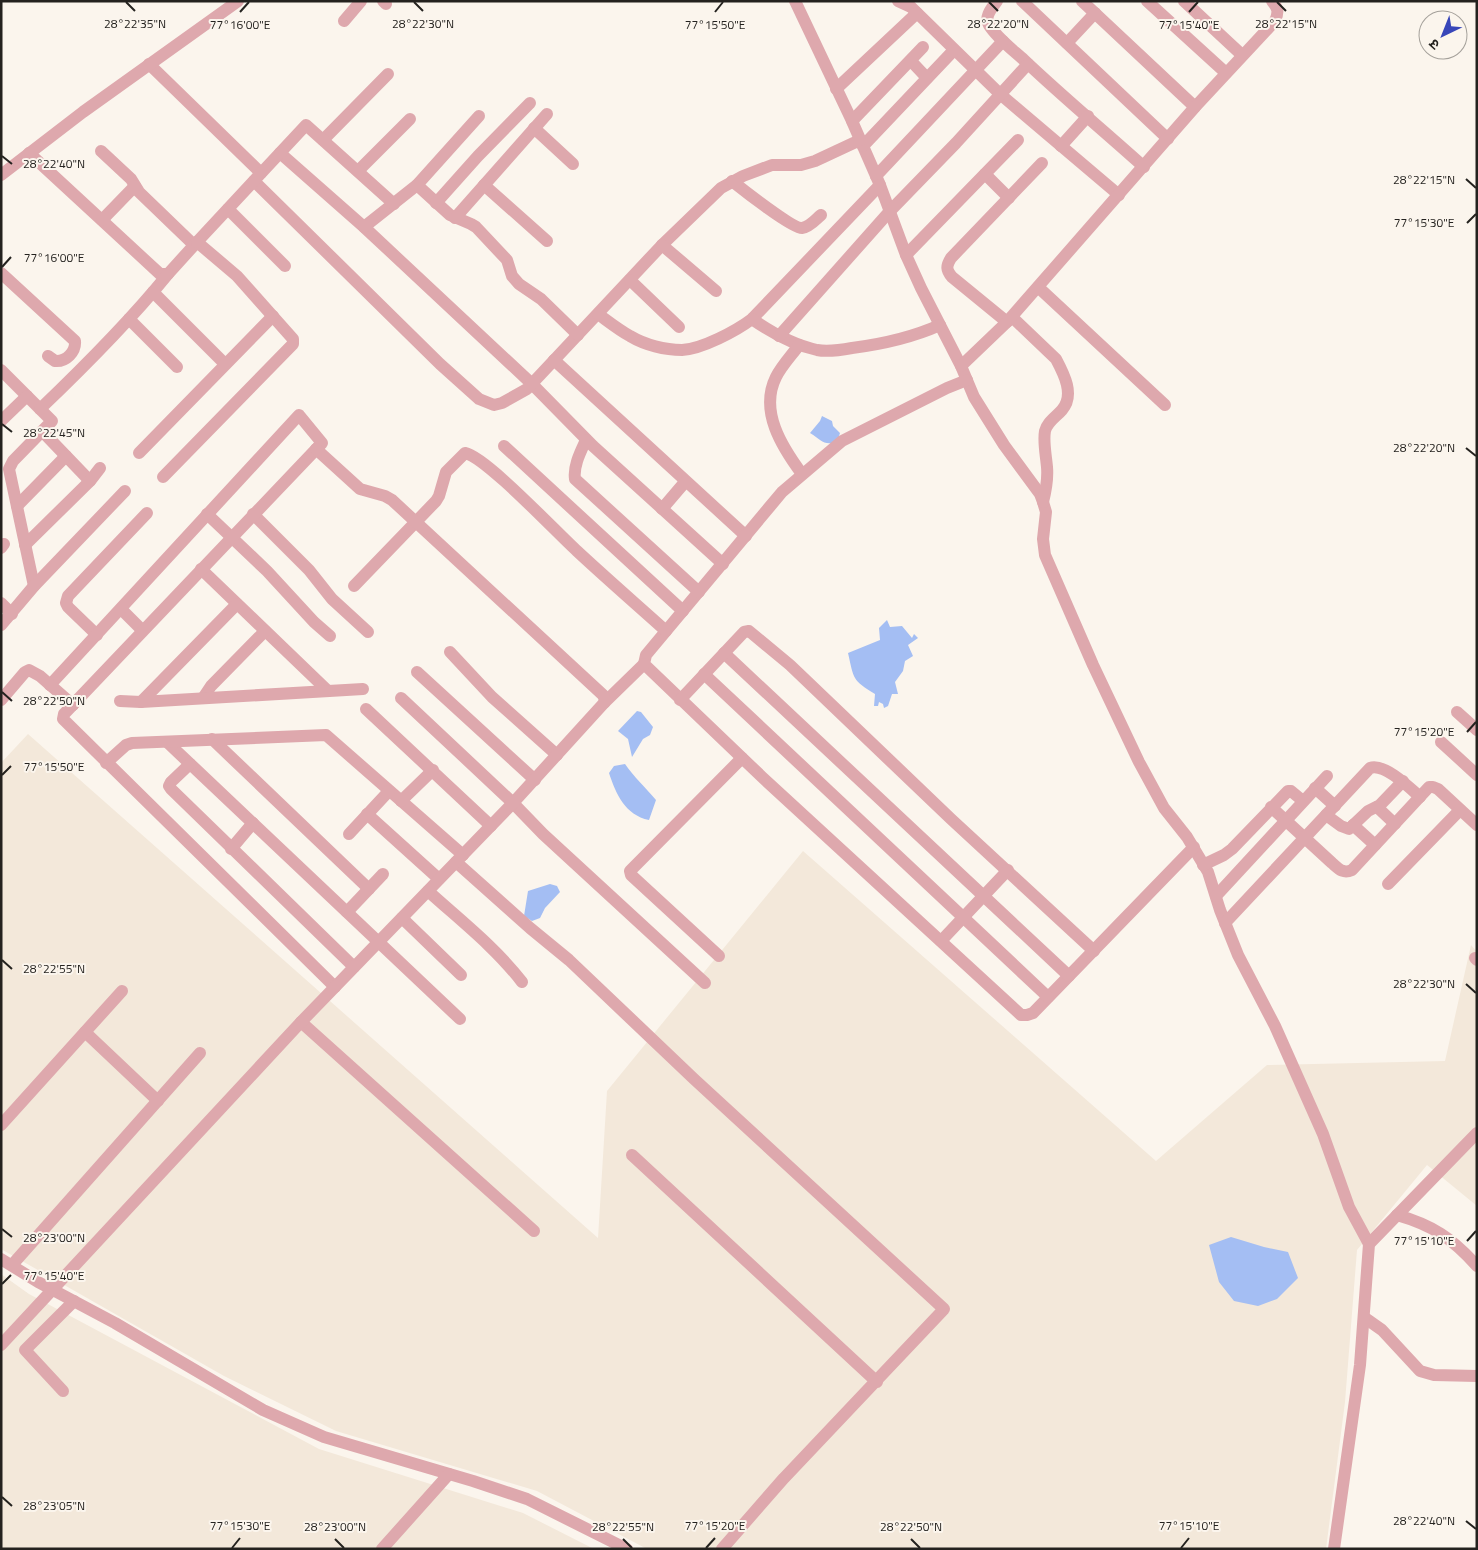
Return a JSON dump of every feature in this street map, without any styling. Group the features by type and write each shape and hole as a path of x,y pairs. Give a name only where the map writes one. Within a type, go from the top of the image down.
{"street":[{"path":"1,175 149,64 238,1"},
{"path":"344,22 361,1"},
{"path":"795,1 862,143 906,255 980,409 1044,502 1046,512 1043,539 1045,554 1093,665 1164,808 1194,848 1204,865 1238,955 1255,984 1279,1034 1323,1134 1346,1199 1369,1244 1360,1365 1334,1549"},
{"path":"898,1 915,7 954,50 1000,94 1119,195"},
{"path":"997,1 989,11 987,18 989,25 1003,41 1056,91 1088,116 1144,167"},
{"path":"1022,1 1168,140"},
{"path":"1082,1 1195,107"},
{"path":"1146,1 1226,73"},
{"path":"1184,1 1242,55"},
{"path":"961,366 1009,319 1195,107 1276,21 1277,7 1272,1"},
{"path":"836,89 915,7"},
{"path":"1067,44 1095,13"},
{"path":"598,314 631,337 649,344 684,350 730,333 752,319 1003,41"},
{"path":"852,121 923,47"},
{"path":"149,64 440,364 479,399 494,405 527,389 662,245 721,188 732,181 772,166 801,165 862,143 954,50"},
{"path":"911,61 927,78"},
{"path":"779,336 890,212 956,144 1028,64"},
{"path":"323,140 388,74"},
{"path":"436,203 478,156 530,103"},
{"path":"455,218 546,114"},
{"path":"364,227 417,186 479,116"},
{"path":"1061,146 1088,116"},
{"path":"358,171 410,119"},
{"path":"40,409 129,319 195,243 306,125 394,204"},
{"path":"534,128 573,164"},
{"path":"906,255 1018,140"},
{"path":"101,151 131,179 139,192 195,243 236,276 293,339 293,344 163,477"},
{"path":"29,153 160,274 168,274"},
{"path":"280,153 364,227 532,384 586,440 723,564"},
{"path":"1042,163 951,258 947,265 952,277 976,299 1009,319 1056,359 1061,368 1069,391 1067,402 1063,409 1048,424 1046,430 1047,469 1044,502"},
{"path":"986,174 1009,198"},
{"path":"732,181 751,198 799,228 805,227 822,215"},
{"path":"484,185 547,241"},
{"path":"102,220 135,186"},
{"path":"417,186 455,218 476,227 507,260 512,276 516,281 541,299 578,335"},
{"path":"228,208 285,266"},
{"path":"662,245 716,291"},
{"path":"1,273 75,341 74,349 64,360 55,361 48,356"},
{"path":"630,280 679,327"},
{"path":"1038,287 1166,405"},
{"path":"152,292 225,364"},
{"path":"139,453 273,316"},
{"path":"129,319 177,367"},
{"path":"752,319 779,336 819,351 874,346 906,339 940,325"},
{"path":"799,345 777,375 773,384 771,410 776,433 786,452 802,474"},
{"path":"554,360 746,536"},
{"path":"1,370 52,421 13,461 9,470 34,586"},
{"path":"1,1345 301,1022 535,780 604,703 644,664 646,655 782,492 842,441 947,388 967,380"},
{"path":"2,420 27,396"},
{"path":"50,685 299,415 322,443 142,630 64,714 63,719 335,987"},
{"path":"42,431 90,480"},
{"path":"586,440 580,452 574,475 575,479 699,592"},
{"path":"504,446 682,611"},
{"path":"316,449 353,484 367,492 385,496 392,500 415,524 603,695 604,703"},
{"path":"354,586 415,524 439,496 446,472 465,453 470,454 498,476 578,552 666,631"},
{"path":"17,506 66,456"},
{"path":"25,545 100,468"},
{"path":"662,509 685,482"},
{"path":"1,625 34,586 125,491"},
{"path":"97,635 68,607 66,603 68,596 147,513"},
{"path":"207,514 267,571 314,622 330,636"},
{"path":"253,514 309,570 332,599 368,632"},
{"path":"201,569 328,691"},
{"path":"1,604 12,614"},
{"path":"141,702 236,604"},
{"path":"121,609 142,630"},
{"path":"203,698 211,686 265,631"},
{"path":"680,700 744,632 749,631 790,665 951,819 1094,951"},
{"path":"450,652 492,697 557,755"},
{"path":"724,653 1069,976"},
{"path":"644,664 742,758 1020,1015 1027,1016 1032,1013 1194,848"},
{"path":"3,694 29,670 40,676 73,705"},
{"path":"417,672 535,780"},
{"path":"704,674 1048,997"},
{"path":"120,701 141,702 363,689"},
{"path":"401,698 513,803 550,841 705,983"},
{"path":"366,709 491,826"},
{"path":"1457,712 1477,730"},
{"path":"106,763 126,745 132,743 326,735 401,801 524,923 569,960 694,1079 944,1310 784,1478 722,1549"},
{"path":"212,739 369,889"},
{"path":"167,742 460,1019"},
{"path":"1441,742 1477,775"},
{"path":"719,956 631,875 630,871 742,758"},
{"path":"190,764 169,786 231,849 354,967"},
{"path":"1226,923 1370,768 1374,767 1396,776 1420,797"},
{"path":"401,801 433,770"},
{"path":"1216,896 1327,776"},
{"path":"1326,815 1346,829 1349,829 1368,812 1377,807 1403,781"},
{"path":"1271,807 1342,872 1352,870 1429,787 1433,786 1477,825"},
{"path":"1316,788 1335,806"},
{"path":"349,834 389,791"},
{"path":"1204,865 1232,849 1288,791 1291,791 1303,801"},
{"path":"1377,807 1395,824"},
{"path":"1388,884 1460,810"},
{"path":"367,814 439,879"},
{"path":"231,849 253,823"},
{"path":"1353,825 1375,845"},
{"path":"941,941 1008,870"},
{"path":"347,912 382,874"},
{"path":"428,891 487,943 510,966 522,982"},
{"path":"402,918 460,975"},
{"path":"1,1125 122,991"},
{"path":"301,1022 534,1232"},
{"path":"85,1032 158,1101"},
{"path":"200,1053 158,1101 6,1262 38,1282 115,1323 263,1410 324,1437 527,1499 627,1549"},
{"path":"1369,1244 1477,1133"},
{"path":"632,1155 877,1382"},
{"path":"1397,1215 1430,1227 1461,1248 1477,1266"},
{"path":"63,1391 25,1350 74,1302"},
{"path":"1364,1318 1382,1330 1420,1371 1434,1375 1477,1376"},
{"path":"382,1549 449,1474"}],"shaded area":[{"path":"28,734 598,1238 607,1091 803,851 1156,1161 1267,1065 1445,1061 1471,945 1477,952 1477,1206 1427,1165 1357,1250 1345,1402 1326,1549 647,1549 537,1491 336,1431 224,1376 1,1249 1,763"},
{"path":"1,1274 29,1294 319,1449 523,1513 594,1549 1,1549"}],"water":[{"path":"822,416 832,421 833,426 840,433 837,442 825,443 810,433"},
{"path":"887,620 890,627 902,626 912,638 914,634 918,638 908,645 913,656 905,661 903,671 895,682 898,694 892,694 888,706 884,708 883,704 879,702 878,706 874,706 875,694 855,678 848,653 880,640 879,628"},
{"path":"637,711 641,712 653,727 650,735 643,739 632,757 628,739 618,731"},
{"path":"625,764 656,800 649,820 634,814 618,796 609,773 614,766"},
{"path":"550,884 557,886 560,892 545,908 540,918 532,921 524,916 528,891"},
{"path":"1231,1237 1288,1252 1298,1278 1277,1299 1258,1306 1234,1301 1219,1282 1209,1245"}]}
